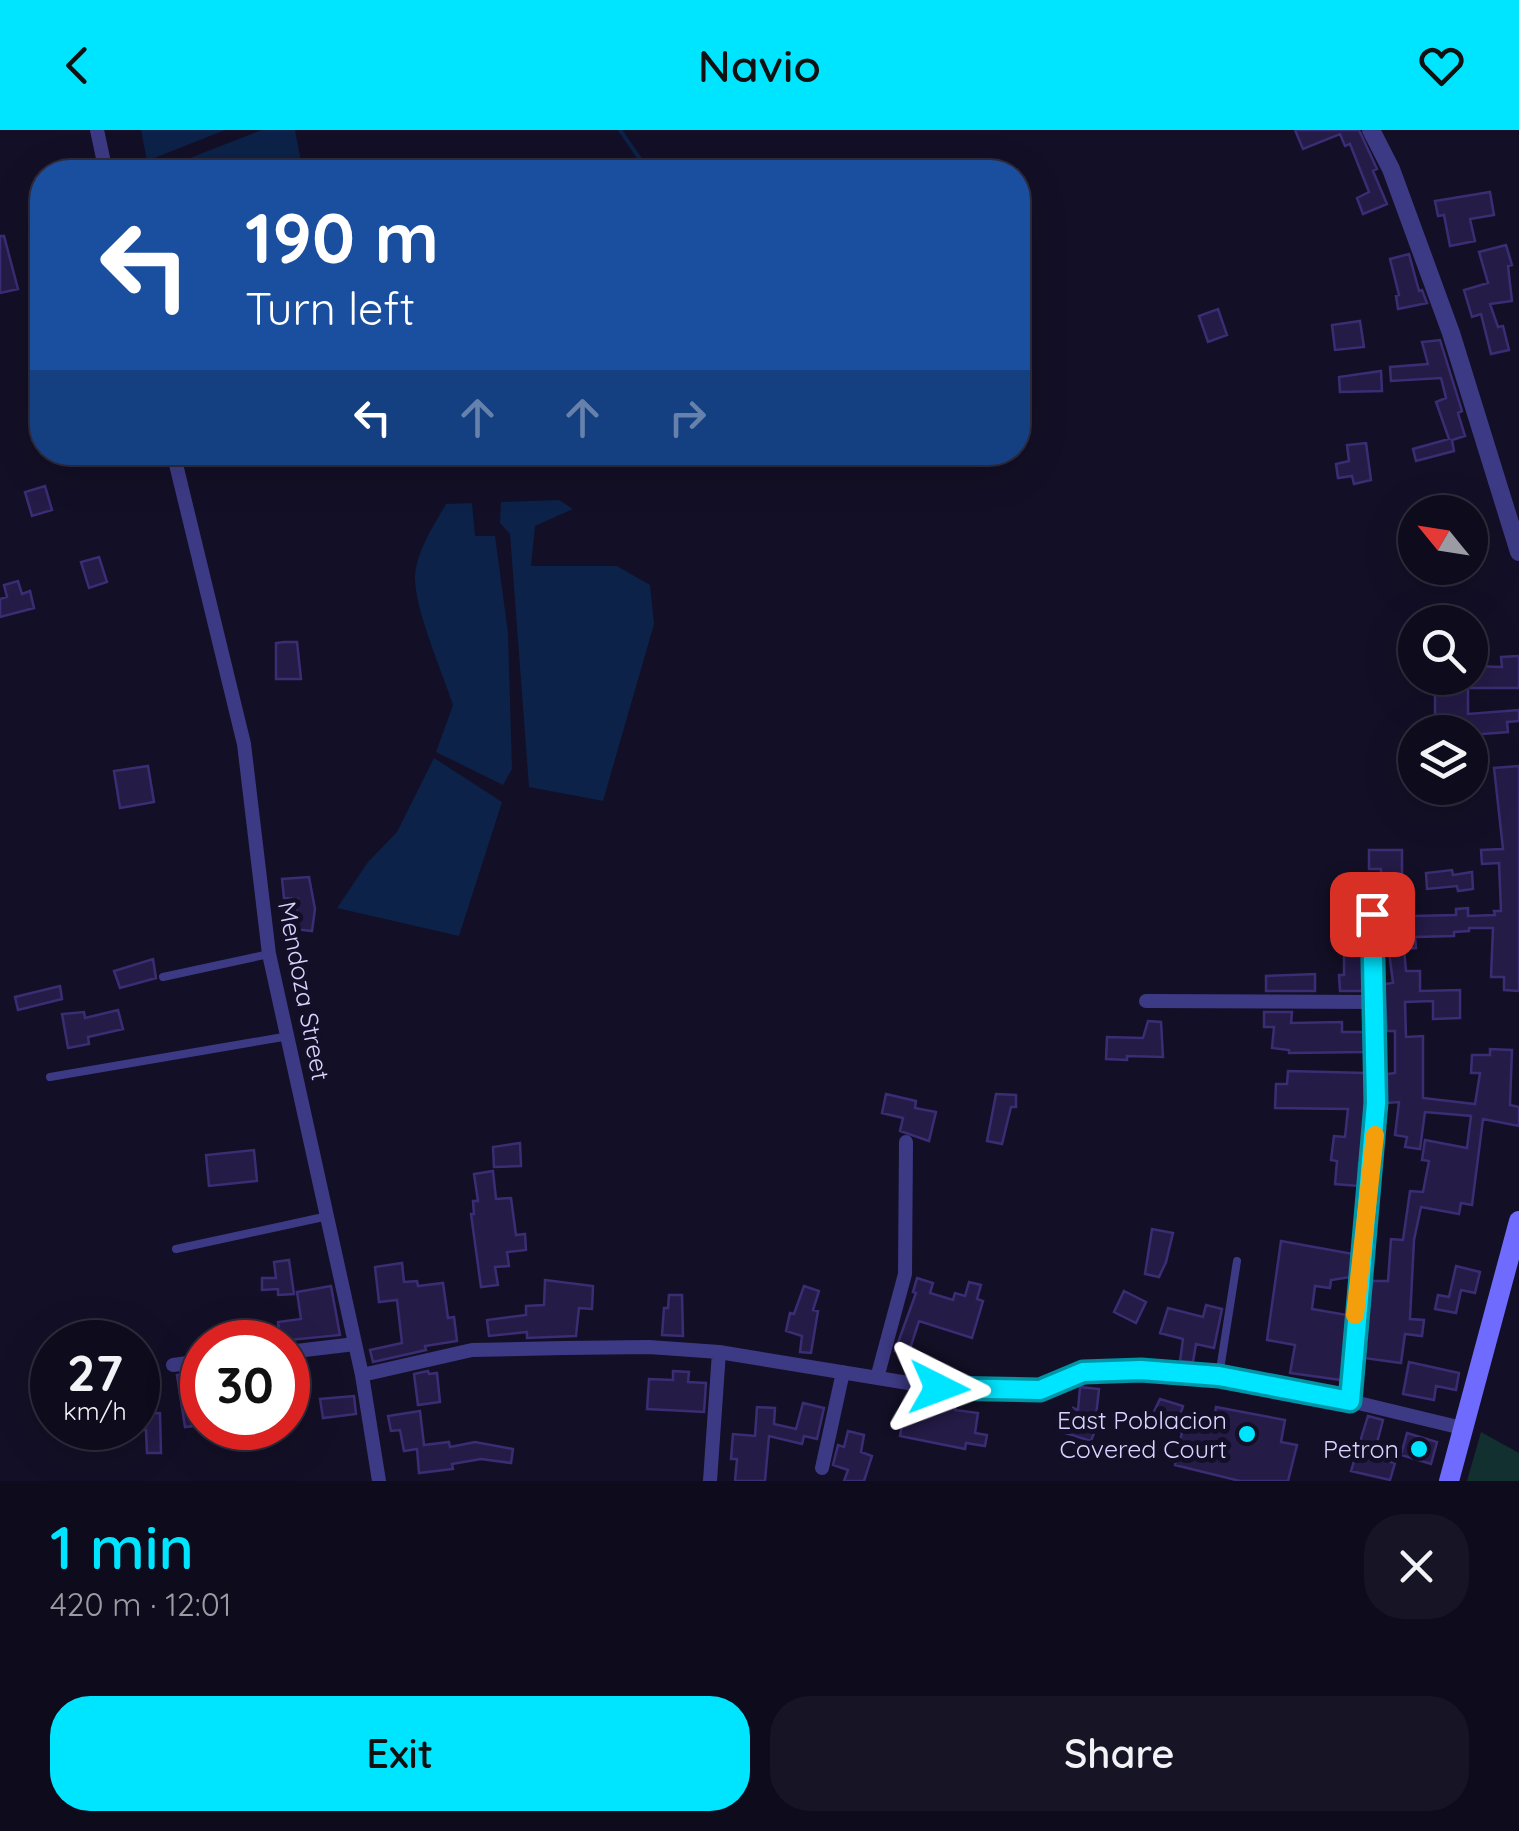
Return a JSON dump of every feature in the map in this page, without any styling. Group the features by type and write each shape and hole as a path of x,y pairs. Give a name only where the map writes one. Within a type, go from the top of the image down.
{"main road":[{"path":"1449,1481 1519,1221"}],"street":[{"path":"98,130 104,160"},
{"path":"1371,130 1391,169 1451,333 1519,552"},
{"name":"Mendoza Street","path":"176,465 244,744 269,954 362,1375 379,1481"},
{"path":"1350,1401 1354,1325 1375,1139 1378,1068 1372,914"},
{"path":"1146,1001 1375,1002"},
{"path":"878,1378 905,1274 906,1142"},
{"path":"310,1349 355,1344"},
{"path":"362,1375 472,1350 649,1347 719,1352 939,1388 981,1390 1040,1390 1083,1372 1141,1370 1219,1376 1462,1428"},
{"path":"710,1481 719,1352"},
{"path":"172,1364 180,1363"},
{"path":"822,1468 843,1372"}],"lane":[{"path":"163,977 269,954"},
{"path":"50,1077 289,1036"},
{"path":"176,1249 328,1216"},
{"path":"1219,1376 1237,1262"}],"green space":[{"path":"1481,1432 1519,1453 1519,1481 1467,1481"}],"water":[{"path":"141,130 225,130 150,160"},
{"path":"262,130 295,130 301,160 185,160"},
{"path":"559,500 573,509 535,526 531,566 617,566 650,585 654,624 603,801 529,787 510,534 500,523 501,502"},
{"path":"472,503 475,536 495,536 508,633 512,769 503,785 436,752 453,705 416,589 419,557 446,504"},
{"path":"434,758 502,802 459,936 337,908 368,862 397,832"}],"building":[{"path":"1295,130 1359,130 1377,169 1373,171 1387,204 1363,214 1357,198 1369,192 1350,144 1345,146 1340,134 1303,149"},
{"path":"1490,192 1494,215 1470,219 1475,241 1450,246 1444,215 1438,216 1435,201"},
{"path":"0,236 4,236 18,289 0,293"},
{"path":"1506,245 1512,265 1508,266 1512,301 1490,304 1498,327 1503,326 1509,350 1491,354 1481,314 1472,317 1464,290 1488,283 1479,252"},
{"path":"1409,254 1419,291 1422,290 1427,303 1398,309 1399,295 1390,259"},
{"path":"1218,309 1227,335 1208,342 1199,316"},
{"path":"1360,321 1364,347 1335,350 1332,325"},
{"path":"1440,340 1462,411 1458,413 1465,436 1452,440 1454,451 1416,461 1413,449 1449,439 1436,402 1446,398 1441,378 1391,381 1390,367 1428,364 1422,342"},
{"path":"1381,371 1382,391 1340,392 1339,377"},
{"path":"1366,443 1371,480 1354,484 1352,476 1338,478 1336,464 1349,461 1347,445"},
{"path":"45,486 52,510 32,516 25,492"},
{"path":"99,557 107,582 89,588 81,562"},
{"path":"18,581 22,594 30,591 34,608 0,617 0,599 7,597 4,585"},
{"path":"297,642 301,679 276,679 276,643"},
{"path":"1519,656 1519,688 1488,688 1488,667 1502,667 1501,657"},
{"path":"1435,695 1468,695 1468,714 1519,710 1519,721 1507,722 1508,732 1488,734 1488,715 1435,715"},
{"path":"148,766 154,802 120,808 114,771"},
{"path":"1519,766 1519,991 1504,990 1504,977 1491,977 1493,928 1469,928 1454,932 1454,936 1415,937 1416,948 1404,949 1406,971 1420,971 1420,991 1460,990 1460,1018 1433,1019 1433,1001 1405,1002 1406,1037 1423,1036 1423,1098 1475,1104 1480,1073 1471,1073 1472,1055 1490,1055 1490,1049 1512,1050 1510,1105 1519,1107 1519,1126 1483,1119 1472,1205 1461,1203 1459,1214 1421,1207 1414,1240 1410,1319 1424,1320 1422,1336 1405,1334 1401,1363 1364,1358 1372,1281 1388,1281 1391,1239 1403,1240 1410,1191 1423,1192 1429,1161 1422,1160 1425,1140 1467,1148 1471,1116 1425,1112 1420,1149 1405,1147 1407,1137 1395,1135 1399,1102 1387,1103 1387,1074 1395,1073 1395,1031 1387,1031 1384,984 1393,983 1389,951 1384,951 1381,869 1369,869 1369,850 1402,850 1402,888 1405,901 1411,901 1413,916 1456,915 1456,909 1468,908 1468,916 1495,915 1494,911 1501,911 1499,863 1482,864 1481,850 1503,849 1494,768"},
{"path":"1452,870 1453,875 1472,872 1473,889 1427,889 1426,873"},
{"path":"309,877 315,909 312,931 294,929 298,899 284,898 282,879"},
{"path":"1344,952 1362,952 1363,991 1340,991"},
{"path":"153,959 156,978 120,988 114,971"},
{"path":"1315,974 1315,991 1266,991 1266,976"},
{"path":"60,986 62,999 18,1010 15,997"},
{"path":"118,1010 123,1029 88,1037 89,1044 68,1048 62,1014 84,1012 85,1018"},
{"path":"1264,1012 1292,1012 1291,1023 1342,1022 1342,1032 1365,1032 1365,1052 1289,1053 1272,1048 1274,1027 1264,1027"},
{"path":"1148,1021 1161,1022 1163,1057 1106,1059 1107,1037 1143,1038"},
{"path":"1288,1071 1366,1073 1358,1186 1335,1184 1337,1161 1331,1160 1334,1136 1345,1137 1348,1109 1275,1108 1276,1084 1287,1084"},
{"path":"886,1094 916,1101 915,1108 936,1112 929,1141 900,1131 903,1118 882,1113"},
{"path":"996,1094 1016,1095 1016,1107 1011,1107 1002,1144 987,1141"},
{"path":"520,1143 521,1166 494,1167 493,1147"},
{"path":"254,1150 257,1181 209,1186 206,1155"},
{"path":"493,1171 496,1199 511,1198 516,1235 525,1234 526,1250 507,1252 509,1266 495,1267 498,1285 481,1287 471,1214 473,1201 478,1201 474,1174"},
{"path":"1152,1229 1173,1233 1159,1277 1145,1274"},
{"path":"1281,1241 1353,1254 1351,1277 1331,1280 1330,1288 1315,1286 1312,1309 1347,1315 1341,1380 1290,1373 1295,1345 1267,1340"},
{"path":"289,1260 294,1294 262,1290 262,1278 276,1278 274,1262"},
{"path":"402,1263 404,1282 417,1281 418,1286 443,1283 448,1318 454,1317 457,1341 373,1362 370,1350 402,1343 397,1300 379,1302 375,1267"},
{"path":"1456,1266 1480,1272 1475,1293 1461,1290 1456,1313 1435,1309 1438,1295 1449,1297"},
{"path":"917,1278 933,1283 930,1293 953,1300 955,1293 965,1296 969,1282 981,1285 977,1299 983,1301 972,1338 919,1321 908,1355 895,1351 916,1293 913,1292"},
{"path":"545,1280 593,1286 592,1309 579,1308 576,1336 527,1338 527,1332 489,1336 487,1320 526,1315 526,1306 544,1305"},
{"path":"331,1286 340,1335 310,1338 310,1320 293,1320 301,1319 297,1292"},
{"path":"804,1286 819,1291 813,1310 818,1311 811,1353 800,1352 802,1336 786,1331"},
{"path":"1124,1291 1146,1302 1136,1323 1114,1312"},
{"path":"669,1295 682,1295 683,1336 662,1335"},
{"path":"1206,1305 1222,1309 1214,1348 1196,1344 1193,1362 1180,1361 1183,1339 1160,1333 1168,1308 1203,1317"},
{"path":"1409,1362 1459,1373 1456,1390 1436,1386 1434,1400 1403,1394"},
{"path":"673,1371 689,1372 688,1382 706,1383 704,1412 647,1409 649,1379 673,1380"},
{"path":"437,1373 440,1402 418,1405 414,1374"},
{"path":"1080,1387 1099,1389 1096,1416 1100,1417 1091,1441 1065,1433 1073,1408 1078,1410"},
{"path":"354,1396 356,1414 323,1418 320,1399"},
{"path":"933,1398 956,1400 955,1410 978,1413 975,1433 987,1435 985,1446 966,1443 965,1449 900,1436 905,1407 931,1410"},
{"path":"1160,1399 1183,1406 1179,1419 1213,1425 1216,1407 1285,1420 1281,1442 1297,1445 1288,1481 1240,1481 1175,1465 1182,1432 1149,1422"},
{"path":"803,1403 824,1408 817,1439 804,1436 802,1444 769,1436 765,1481 735,1481 737,1459 731,1459 733,1434 755,1436 757,1407 775,1408 774,1424 796,1429"},
{"path":"420,1411 424,1445 449,1442 450,1447 475,1442 513,1449 511,1463 481,1459 452,1464 453,1469 419,1473 417,1449 404,1451 400,1430 391,1431 388,1416"},
{"path":"1368,1416 1383,1420 1373,1458 1395,1463 1390,1480 1351,1471"},
{"path":"848,1431 864,1435 861,1452 872,1456 864,1481 844,1481 848,1470 833,1465 838,1445 844,1447"},
{"name":"Petron","path":"1407,1433 1437,1442 1431,1464 1401,1455"}],"waterway":[{"path":"620,130 641,160"}],"slow traffic":[{"path":"1355,1315 1375,1135"}],"place":[{"name":"East Poblacion Covered Court","path":"1247,1434"},
{"name":"Petron","path":"1419,1449"}],"route":[{"path":"939,1388 1040,1390 1083,1372 1141,1370 1219,1376 1350,1401 1354,1325 1375,1139 1378,1068 1372,914"}]}
